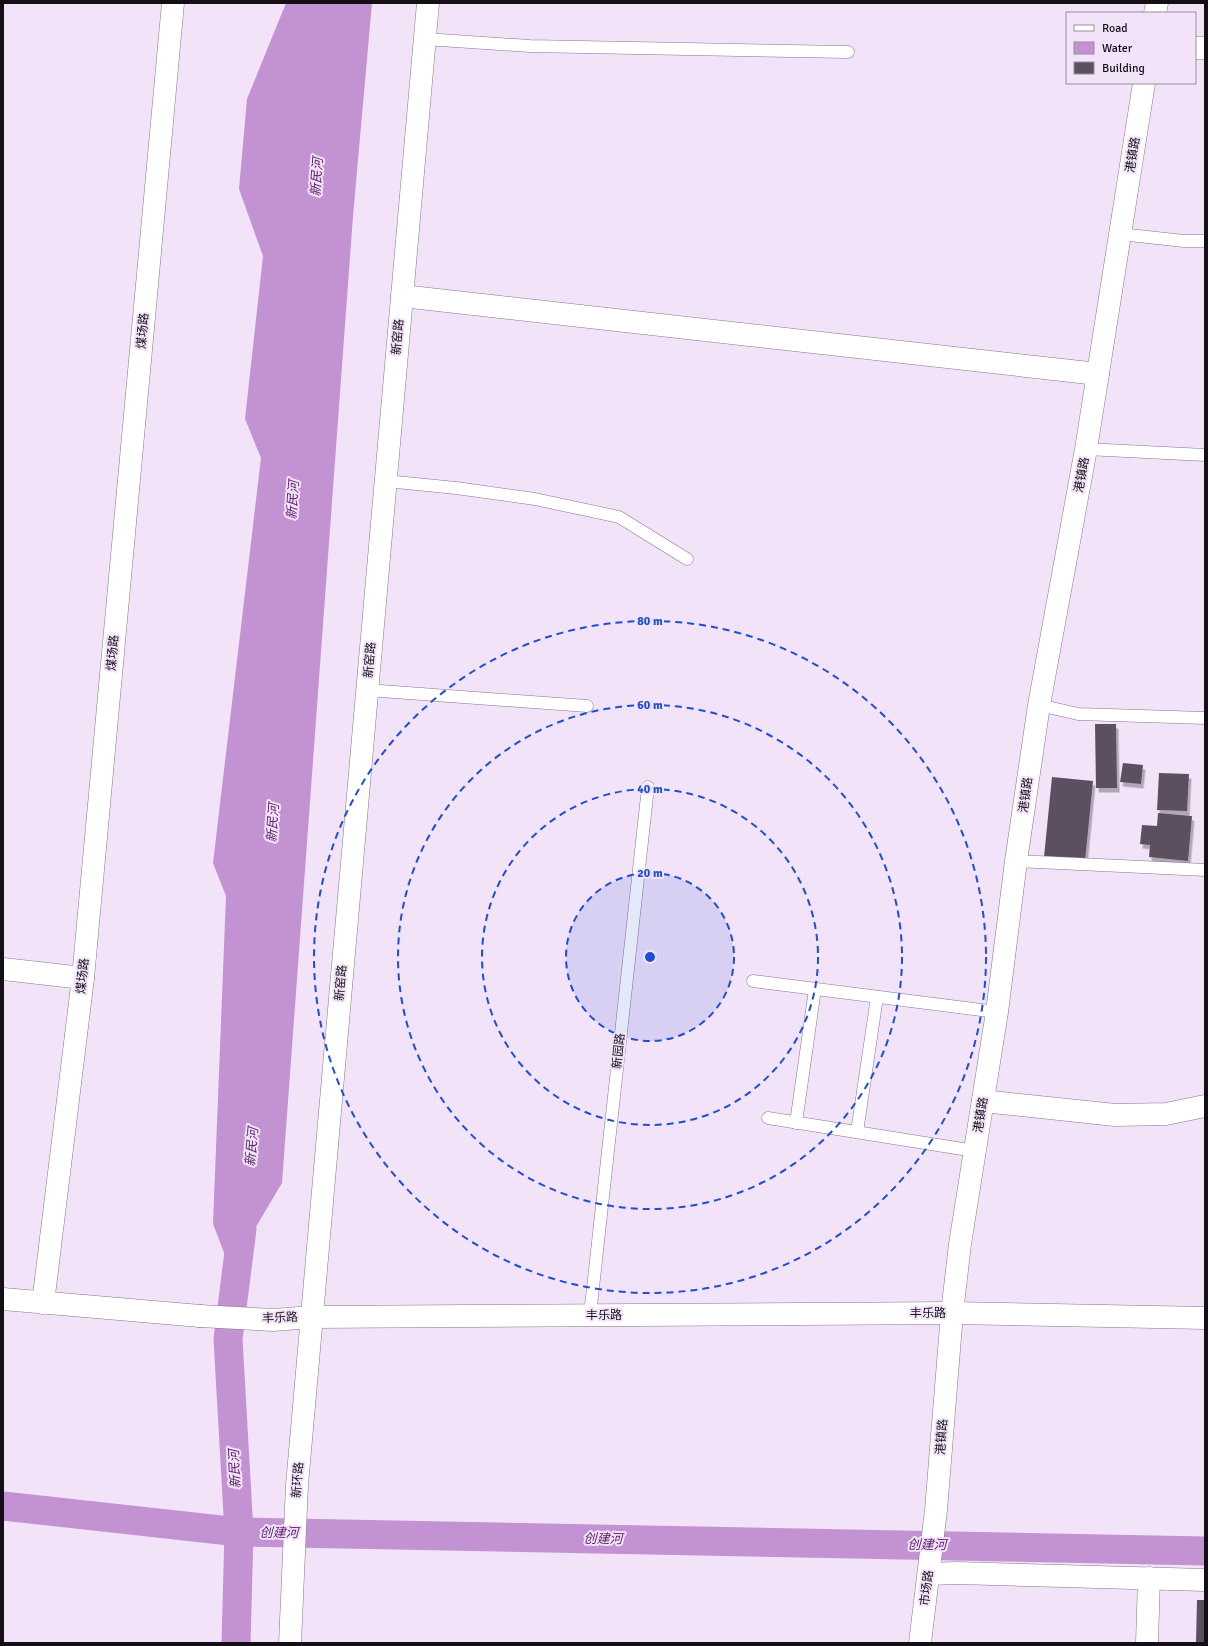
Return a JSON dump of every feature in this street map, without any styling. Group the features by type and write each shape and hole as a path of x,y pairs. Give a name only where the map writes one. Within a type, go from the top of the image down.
{"street":[{"name":"煤场路","path":"43,1303 83,978 173,3"},
{"name":"新窑路","path":"312,1317 428,3"},
{"name":"港镇路","path":"936,1510 952,1313 975,1151 997,1012 1016,861 1039,705 1086,448 1144,84"},
{"path":"402,296 1098,374"},
{"path":"3,970 83,978"},
{"path":"983,1101 1115,1115 1166,1114 1205,1106"},
{"name":"丰乐路","path":"3,1300 200,1316 273,1320 312,1317 952,1313 1205,1318"},
{"name":"新环路","path":"290,1643 297,1485 312,1317"},
{"name":"市场路","path":"920,1643 936,1510"},
{"path":"929,1574 1205,1580"},
{"path":"1147,1643 1149,1578"}],"lane":[{"path":"425,39 530,46 848,52"},
{"path":"1120,234 1184,241 1205,241"},
{"path":"1086,448 1205,455"},
{"path":"386,482 456,488 528,498 619,517 687,559"},
{"path":"367,690 587,706"},
{"path":"1039,705 1078,714 1205,718"},
{"name":"新园路","path":"590,1315 648,787"},
{"path":"1016,861 1205,870"},
{"path":"753,981 997,1012"},
{"path":"796,1123 815,989"},
{"path":"857,1132 876,997"},
{"path":"768,1118 975,1151"}],"water":[{"path":"286,3 372,3 353,216 282,1183 251,1235 245,1270 230,1268 213,1224 226,896 213,863 261,458 245,419 263,256 239,189 247,99"}],"building":[{"path":"1095,724 1116,724 1117,788 1096,788"},
{"path":"1123,763 1143,765 1141,784 1120,782"},
{"path":"1159,773 1189,774 1187,811 1157,810"},
{"path":"1052,777 1093,781 1085,861 1044,857"},
{"path":"1158,813 1192,816 1188,861 1149,857 1150,845 1140,844 1142,825 1157,826"},
{"path":"1197,1600 1205,1600 1205,1643 1196,1643"}],"waterway":[{"name":"新民河","path":"236,1643 239,1532 228,1339 242,1229"},
{"name":"创建河","path":"3,1506 239,1532 1205,1551"}]}
